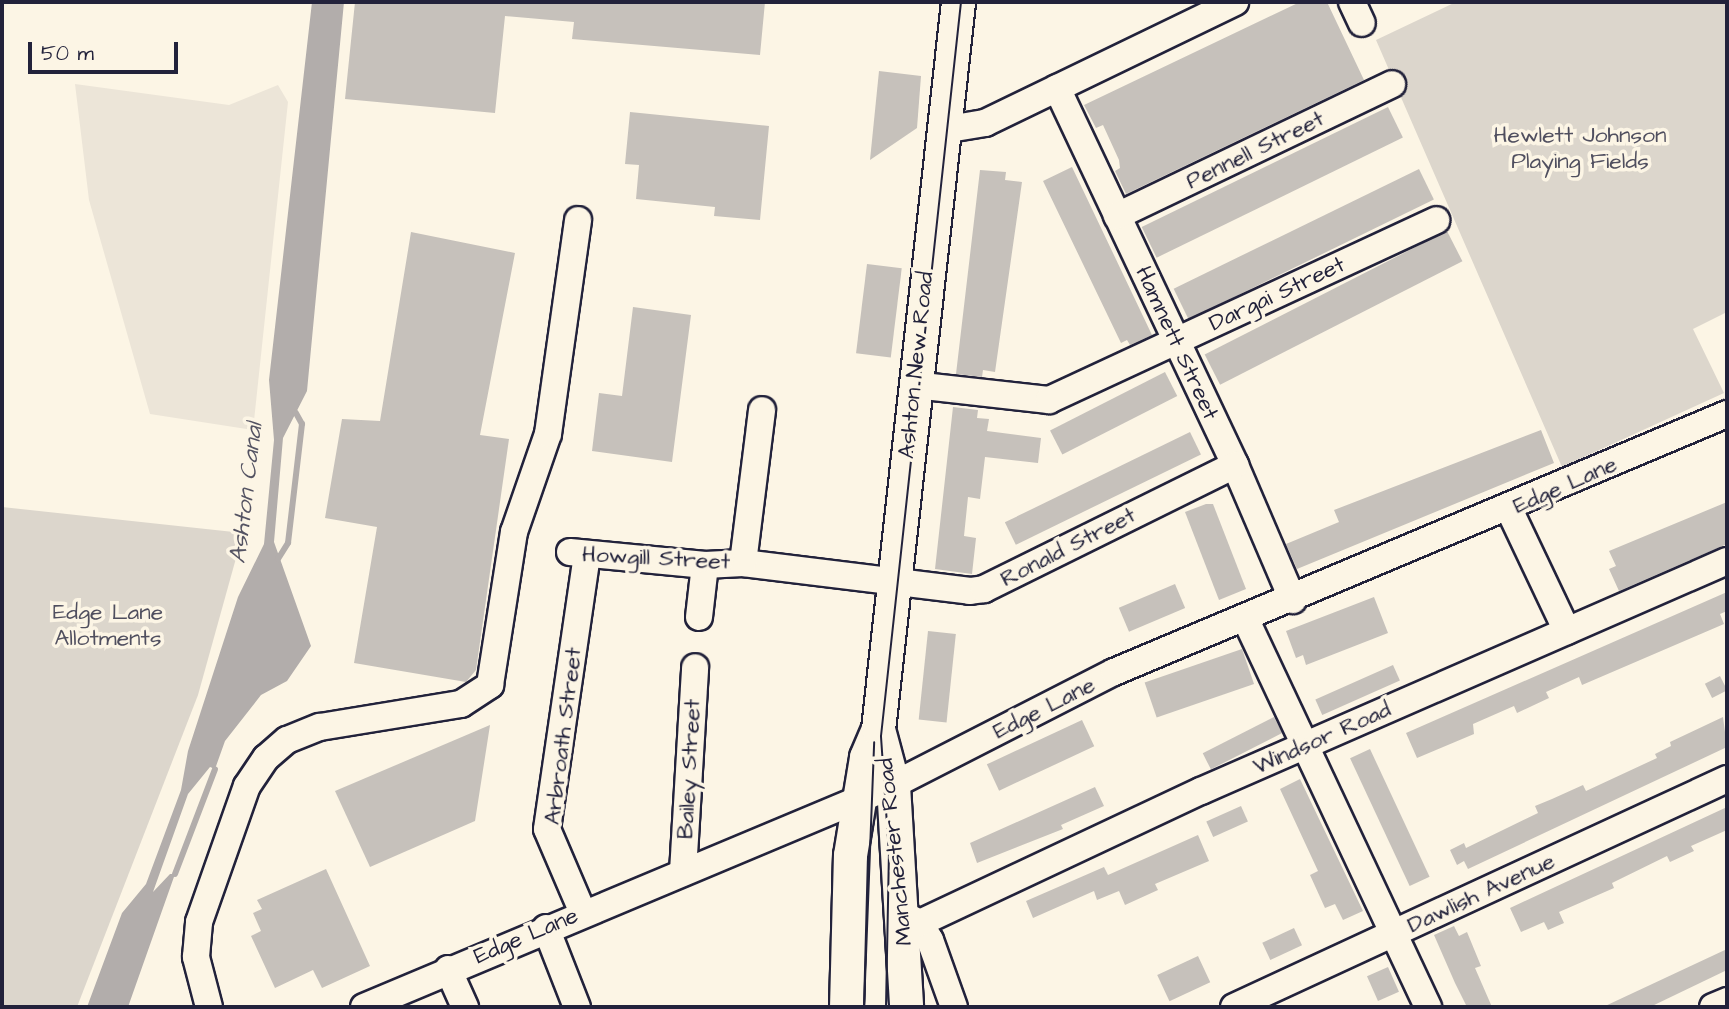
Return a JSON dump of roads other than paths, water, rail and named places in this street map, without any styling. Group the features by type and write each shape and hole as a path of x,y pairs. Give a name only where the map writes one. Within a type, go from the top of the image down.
{"main road":[{"name":"Ashton New Road","path":"878,729 957,2"},
{"name":"Manchester Road","path":"878,729 893,785 911,919 906,1007"},
{"name":"Manchester Road","path":"846,1007 857,799 866,757 878,729"}],"street":[{"path":"943,130 985,123 1236,2"},
{"name":"Pennell Street","path":"1117,216 1392,85"},
{"name":"Hamnett Street","path":"1057,88 1235,465 1293,600"},
{"path":"209,1007 196,957 199,922 247,786 266,758 287,740 320,727 461,704 491,685 514,532 548,434 578,220"},
{"name":"Dargai Street","path":"915,385 1049,400 1436,220"},
{"path":"743,563 762,410"},
{"name":"Edge Lane","path":"364,1007 448,969 893,785 1114,672 1246,620 1727,414"},
{"name":"Ronald Street","path":"743,563 892,582 984,589 1235,465"},
{"path":"1509,509 1567,631"},
{"name":"Howgill Street","path":"578,553 705,565 743,563"},
{"name":"Arbroath Street","path":"578,553 547,828 583,913"},
{"name":"Windsor Road","path":"911,919 952,908 1305,746 1727,561"},
{"path":"699,617 705,565"},
{"path":"1246,620 1428,1007"},
{"name":"Bailey Street","path":"683,872 695,667"},
{"name":"Dawlish Avenue","path":"1241,1006 1727,779"},
{"path":"911,919 954,1007"},
{"path":"546,928 578,1007"},
{"path":"448,969 465,1007"},
{"path":"1713,1007 1727,1001"}],"waterway":[{"path":"278,559 288,543 302,424 296,413"},
{"path":"175,874 215,769"}],"tram line":[{"path":"886,1007 889,854 881,736 961,2"},
{"path":"864,1007 874,742"}],"park label":[{"name":"Hewlett Johnson Playing Fields","path":"1580,148"},
{"name":"Edge Lane Allotments","path":"108,625"}],"water label":[{"name":"Ashton Canal","path":"247,493"}]}
